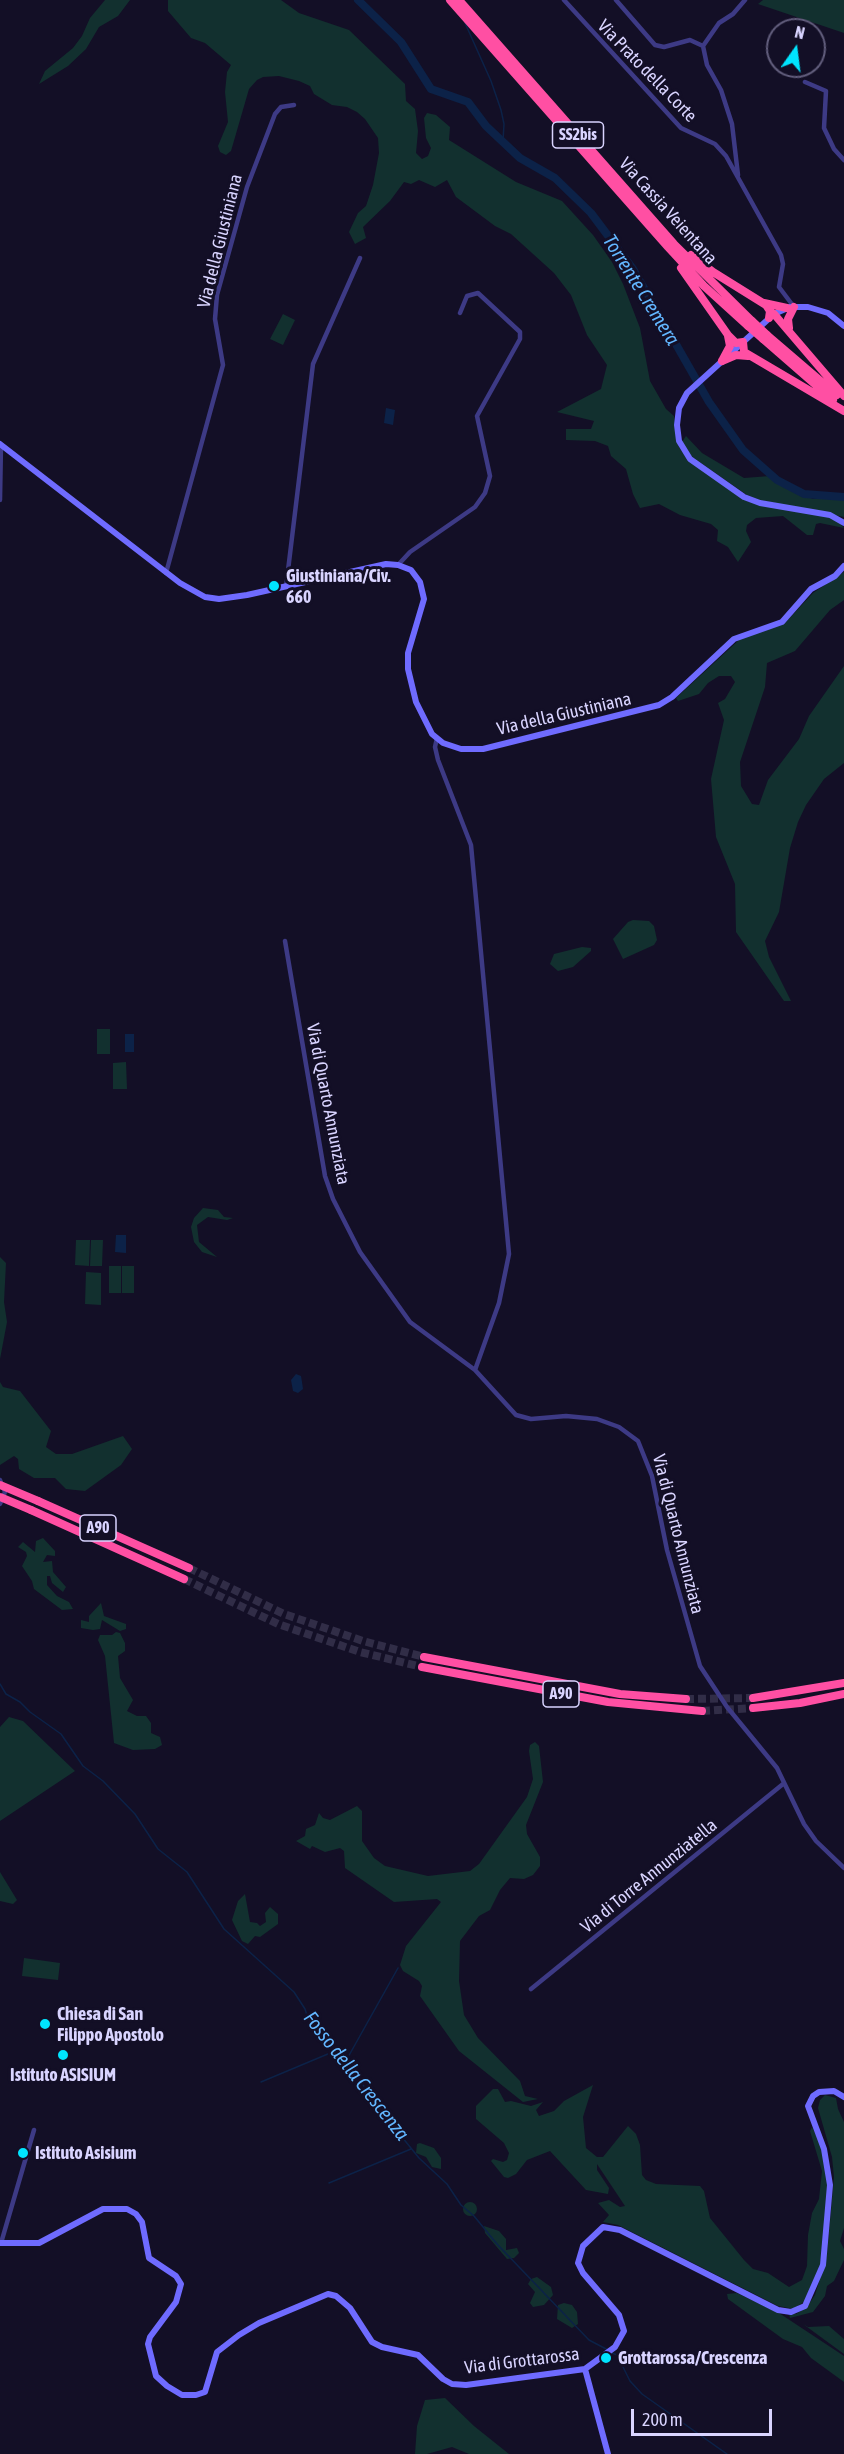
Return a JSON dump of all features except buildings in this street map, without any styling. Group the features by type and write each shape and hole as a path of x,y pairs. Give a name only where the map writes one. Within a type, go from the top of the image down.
{"highway":[{"name":"Via Cassia Veientana","path":"450,0 505,58 704,286 765,337 844,410"},
{"name":"Via Cassia Veientana","path":"459,0 538,99 671,246"},
{"path":"671,246 763,303 772,316 789,329 844,396"},
{"path":"671,246 728,335 736,343 743,342 742,350 844,410"},
{"path":"763,303 790,308 789,329"},
{"path":"722,361 730,346 728,335"},
{"name":"Via Cassia Veientana","path":"765,337 844,401"},
{"path":"722,361 736,355 750,356"},
{"name":"A90","path":"0,1482 189,1568"},
{"name":"A90","path":"0,1497 184,1579"},
{"name":"A90","path":"424,1657 620,1694 686,1699"},
{"name":"A90","path":"422,1667 608,1702 702,1711"},
{"path":"753,1698 844,1683"},
{"path":"753,1708 800,1703 844,1694"}],"street":[{"name":"Via Prato della Corte","path":"564,0 681,128 721,149 781,255 783,264 779,287 790,308"},
{"path":"616,0 655,45 664,47 690,40 703,46"},
{"path":"740,183 732,124 721,90 707,65 703,46 719,23 733,14 745,0"},
{"path":"805,82 826,91 824,128 834,149 844,160"},
{"name":"Via della Giustiniana","path":"166,573 223,365 215,319 217,295 247,187 275,114 283,106 294,105"},
{"path":"286,587 314,359 360,258"},
{"path":"398,564 408,554 475,507 485,493 490,476 477,416 520,339 520,333 516,325 478,293 467,296 460,312"},
{"path":"844,326 822,311 790,308 772,316 691,390 679,408 677,429 684,452 699,467 752,501 830,515 844,523"},
{"path":"1,445 166,573 194,592 212,598 247,596 378,565 398,564 414,573 423,592 423,606 410,644 408,664 421,717 436,738 435,747 438,760 471,844 509,1254 499,1303 475,1370"},
{"path":"0,500 1,445"},
{"name":"Via della Giustiniana","path":"436,738 458,749 477,750 656,707 672,697 738,637 785,620 809,591 835,576 844,566"},
{"name":"Via di Quarto Annunziata","path":"285,941 321,1155 333,1200 360,1252 409,1321 475,1370 520,1417 592,1418 619,1427 638,1441 652,1476 667,1550 697,1659 706,1678 777,1768 783,1784 816,1841 844,1868"},
{"path":"0,1482 5,1492 0,1504"},
{"name":"Via di Torre Annunziatella","path":"531,1989 783,1784"},
{"name":"Via di Grottarossa","path":"34,2130 0,2243 39,2243 103,2209 123,2209 136,2214 142,2222 148,2256 156,2265 176,2276 181,2284 176,2302 150,2337 148,2346 156,2376 167,2386 184,2395 198,2395 206,2390 216,2355 224,2346 259,2324 328,2294 338,2297 350,2308 372,2342 384,2348 418,2355 443,2379 452,2384 466,2385 585,2369 615,2347 623,2333 622,2322 585,2275 578,2260 583,2246 596,2231 605,2227 615,2228 639,2239 778,2310 791,2312 806,2306 823,2265 830,2185 830,2168 808,2106 813,2096 819,2092 834,2091 844,2097"},
{"path":"585,2369 608,2454"}],"green space":[{"path":"105,0 130,0 118,16 99,27 86,49 68,66 39,84 45,71 73,48 82,36 90,18"},
{"path":"168,0 281,0 299,13 349,30 405,84 406,101 415,109 418,131 416,153 422,159 428,156 431,148 426,138 424,118 427,113 436,115 450,127 449,140 516,182 562,201 593,235 612,262 623,284 640,328 650,381 666,409 674,416 679,447 689,461 747,501 834,517 844,528 820,523 816,524 813,535 807,535 783,516 756,518 747,525 746,531 751,542 738,562 728,547 717,541 718,530 711,524 680,515 659,504 640,508 633,494 626,469 611,456 608,446 595,441 566,440 566,429 591,429 594,421 557,412 601,389 607,365 587,335 571,295 554,273 511,234 495,226 456,197 447,180 435,187 419,180 411,184 404,182 390,201 363,227 366,238 355,244 349,232 358,213 366,206 373,185 379,153 378,138 365,119 357,112 347,107 332,105 314,94 310,86 299,81 279,76 263,77 257,80 249,89 231,151 226,155 220,152 218,146 228,122 225,92 227,72 231,65 205,43 191,38 168,11"},
{"path":"763,0 844,0 844,33 826,27 826,18 800,18 758,4"},
{"path":"283,314 295,320 283,345 270,339"},
{"path":"686,436 702,453 744,478 770,476 786,488 813,499 832,494 844,497 844,517 760,500 747,495 691,456 682,442"},
{"path":"844,572 844,600 830,610 795,651 767,663 765,687 740,762 741,786 752,804 759,805 768,780 799,739 809,716 844,666 844,763 824,779 806,805 798,822 790,848 779,912 765,941 769,957 791,1001 784,1001 736,932 735,884 716,837 711,779 724,720 718,703 725,699 735,682 731,676 719,676 708,683 699,694 678,701 676,698 740,639 785,623 813,593"},
{"path":"649,921 654,926 657,940 654,945 623,959 613,939 628,922"},
{"path":"582,947 591,948 591,951 573,967 558,971 550,964 554,954"},
{"path":"97,1029 110,1029 110,1054 97,1054"},
{"path":"126,1062 127,1089 113,1089 113,1063"},
{"path":"203,1208 218,1210 224,1217 233,1218 227,1220 208,1217 197,1225 199,1242 217,1257 202,1252 194,1242 191,1227 194,1218"},
{"path":"76,1240 90,1240 89,1266 75,1265"},
{"path":"91,1240 103,1240 102,1266 90,1266"},
{"path":"0,1257 6,1263 4,1302 7,1322 0,1359"},
{"path":"109,1266 121,1266 121,1293 109,1293"},
{"path":"122,1266 134,1266 134,1293 122,1293"},
{"path":"86,1272 101,1273 101,1305 85,1304"},
{"path":"0,1382 3,1387 20,1391 51,1431 46,1447 56,1454 72,1454 123,1436 132,1449 121,1465 85,1491 66,1489 55,1478 34,1478 19,1469 18,1459 14,1456 0,1465"},
{"path":"43,1538 55,1551 55,1556 47,1555 43,1562 52,1561 53,1572 66,1587 63,1592 52,1583 50,1576 47,1576 47,1585 57,1596 69,1602 73,1609 62,1610 34,1589 32,1581 22,1566 27,1556 26,1552 18,1547 23,1542 35,1552 36,1541"},
{"path":"101,1603 104,1616 126,1624 126,1629 120,1631 102,1620 100,1629 81,1628 81,1620 89,1622 89,1616"},
{"path":"116,1632 120,1633 125,1643 125,1651 118,1656 120,1678 133,1700 127,1711 137,1716 146,1716 151,1723 151,1733 160,1737 162,1745 155,1749 133,1750 114,1743 105,1656 98,1640 100,1635 112,1635"},
{"path":"9,1717 23,1721 75,1771 0,1821 0,1727"},
{"path":"535,1742 539,1746 543,1782 526,1825 527,1834 540,1857 540,1866 533,1875 524,1879 510,1878 500,1890 490,1910 479,1916 460,1941 459,1981 464,2015 478,2038 520,2081 525,2096 538,2099 523,2102 459,2051 420,1996 422,1986 419,1981 403,1971 400,1965 406,1946 441,1902 437,1899 394,1902 345,1868 344,1851 340,1848 325,1852 312,1846 310,1849 296,1841 305,1836 306,1829 315,1825 319,1813 323,1818 330,1820 357,1806 362,1811 362,1841 374,1858 385,1866 428,1876 470,1871 479,1864 527,1797 533,1779 529,1751 530,1745"},
{"path":"0,1872 17,1900 13,1904 0,1901"},
{"path":"245,1894 250,1922 260,1926 266,1922 265,1913 270,1907 278,1914 278,1924 260,1937 255,1936 248,1944 242,1941 232,1920 238,1901"},
{"path":"24,1958 60,1963 58,1980 22,1976"},
{"path":"593,2085 583,2117 586,2148 597,2157 603,2157 628,2126 636,2134 640,2145 642,2175 646,2180 656,2184 700,2186 704,2191 710,2218 744,2260 753,2269 768,2273 789,2287 802,2280 807,2266 808,2235 812,2213 819,2199 822,2171 810,2131 812,2127 820,2143 829,2183 824,2251 818,2281 809,2298 794,2309 778,2306 618,2225 603,2222 609,2215 598,2203 609,2200 620,2207 625,2206 597,2164 597,2170 609,2188 608,2194 586,2190 550,2151 527,2160 516,2174 508,2178 504,2177 491,2161 493,2159 503,2162 507,2160 509,2153 504,2143 476,2119 476,2106 493,2089 498,2089 505,2102 511,2101 531,2106 543,2102 536,2110 539,2116 554,2111 564,2101"},
{"path":"825,2095 836,2098 844,2122 844,2228 840,2241 844,2249 844,2260 834,2281 827,2286 825,2296 813,2312 790,2318 789,2314 796,2314 807,2307 815,2295 827,2255 834,2177 832,2157 818,2108 820,2100"},
{"path":"417,2144 434,2148 441,2158 441,2169 432,2167 426,2157 416,2153"},
{"path":"470,2202 475,2204 477,2209 475,2214 470,2216 465,2214 463,2209 465,2204"},
{"path":"484,2226 499,2231 506,2239 506,2250 517,2248 519,2253 514,2258 507,2259 485,2233"},
{"path":"537,2277 551,2287 553,2295 544,2305 533,2307 530,2303 535,2292 528,2284 531,2279"},
{"path":"737,2293 779,2313 844,2356 844,2382 811,2358 802,2347 783,2339 728,2299 727,2294"},
{"path":"564,2303 572,2305 577,2312 578,2324 572,2328 557,2319 558,2305"},
{"path":"803,2324 808,2327 829,2326 844,2339 844,2354"},
{"path":"445,2398 474,2426 509,2454 469,2454 452,2447 427,2454 415,2454 417,2426 425,2400"}],"water":[{"path":"386,408 395,410 393,425 384,423"},
{"path":"125,1034 134,1034 134,1052 125,1052"},
{"path":"116,1235 126,1235 126,1253 115,1252"},
{"path":"296,1374 301,1376 303,1389 298,1393 293,1391 291,1380"}],"waterway":[{"name":"Torrente Cremera","path":"358,0 401,42 431,89 468,102 486,126 520,158 555,178 591,213 633,269 709,402 743,450 777,480 804,494 844,497"},
{"path":"465,23 491,81 501,110 504,124 503,141"},
{"name":"Fosso della Crescenza","path":"0,1684 6,1694 61,1734 83,1766 103,1781 135,1814 158,1849 187,1872 224,1929 294,1992 305,2009 309,2022 335,2051 347,2060 376,2105 419,2158 447,2184 461,2205 474,2216 497,2244 589,2340 608,2350"},
{"path":"347,2059 398,1968"},
{"path":"261,2082 335,2051"},
{"path":"329,2183 411,2149"},
{"name":"Fosso della Crescenza","path":"612,2353 617,2355 630,2381 642,2394 727,2454"}],"tunnel":[{"path":"189,1568 284,1614 363,1641 424,1657"},
{"path":"184,1579 278,1624 360,1652 422,1667"},
{"path":"686,1699 753,1698"},
{"path":"702,1711 753,1708"}],"place":[{"name":"Giustiniana/Civ. 660","path":"274,586"},
{"name":"Chiesa di San Filippo Apostolo","path":"45,2024"},
{"name":"Istituto ASISIUM","path":"63,2055"},
{"name":"Istituto Asisium","path":"23,2153"},
{"name":"Grottarossa/Crescenza","path":"606,2358"}]}
